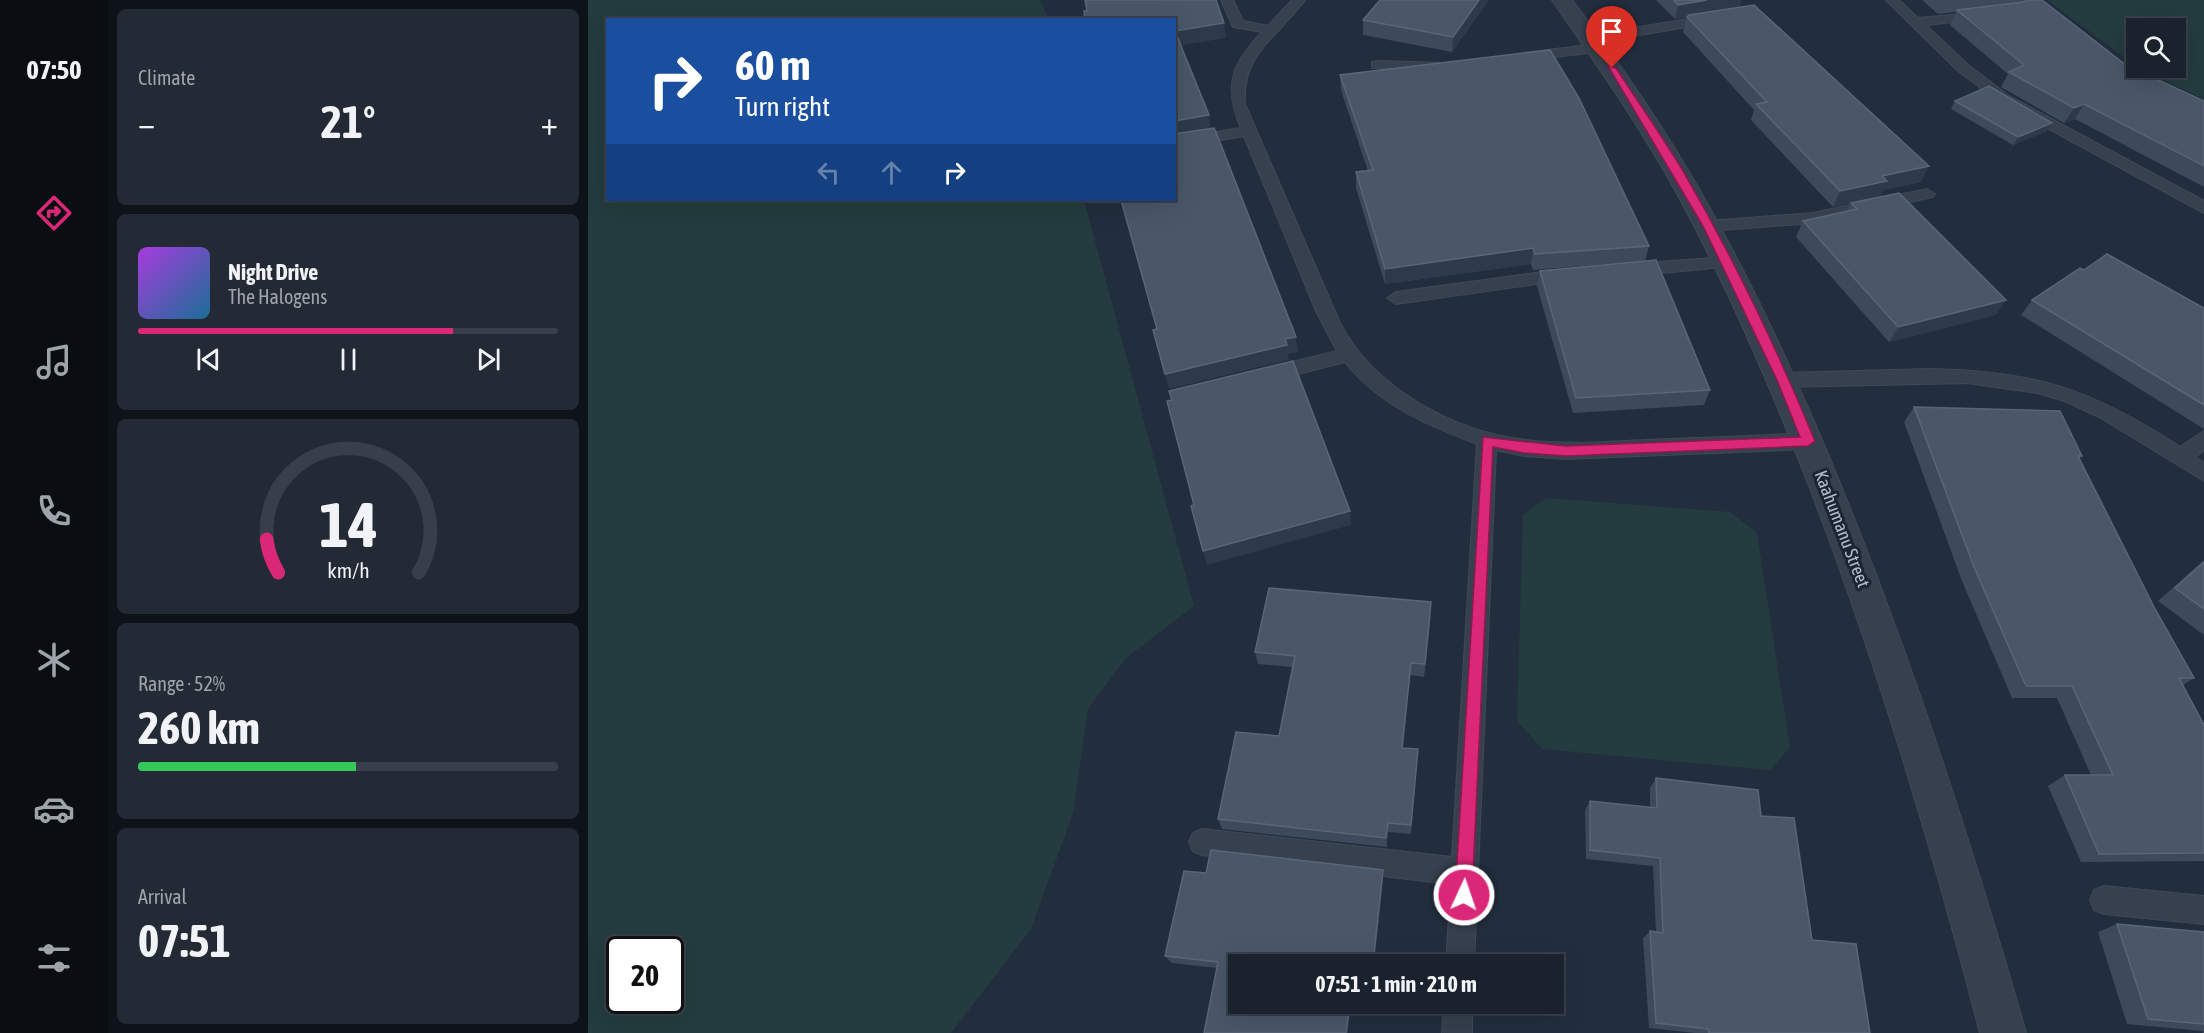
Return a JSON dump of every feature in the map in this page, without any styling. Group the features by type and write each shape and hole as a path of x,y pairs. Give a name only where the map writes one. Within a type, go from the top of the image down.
{"street":[{"name":"Kaahumanu Street","path":"1562,0 1595,43 1638,107 1709,226 1783,380 1868,598 1932,787 2003,1033"}],"lane":[{"path":"1227,0 1238,24 1271,30"},
{"path":"1299,0 1244,62 1236,79 1238,104 1317,292 1348,355 1390,393 1442,423 1487,440 1524,448 1566,451 1808,441"},
{"path":"1892,0 1962,67 2004,99 2204,207"},
{"path":"1916,22 1994,13"},
{"path":"1504,60 1727,17"},
{"path":"1377,64 1457,66"},
{"path":"1176,144 1249,131"},
{"path":"1709,226 1813,218 1927,194"},
{"path":"1612,271 1727,262"},
{"path":"1396,298 1578,274"},
{"path":"1250,379 1348,355"},
{"path":"1783,380 1978,376 2011,380 2046,388 2084,402 2128,425 2204,473"},
{"path":"2180,458 2204,439"},
{"path":"1461,954 1487,440"},
{"path":"1202,843 1465,872"},
{"path":"2104,900 2204,910"},
{"path":"1457,1033 1458,1014"}],"green space":[{"path":"588,0 1040,0 1049,18 606,18 606,201 1084,201 1194,606 1126,658 1088,709 1073,813 1031,929 951,1033 588,1033"},
{"path":"2047,0 2204,0 2204,99 2159,78 2186,78 2186,18 2126,18 2126,59"},
{"path":"1546,498 1730,512 1757,533 1790,747 1770,770 1542,749 1517,721 1523,515"}],"building":[{"path":"1085,0 1216,0 1224,23 1176,31 1176,18 1085,18 1084,11 1087,11"},
{"path":"1380,0 1479,0 1453,37 1363,20"},
{"path":"1674,0 1707,0 1678,5"},
{"path":"2042,0 2126,65 2126,78 2154,78 2204,101 2204,166 2084,104 2074,108 2009,72 2024,65 1957,10"},
{"path":"1754,5 1929,166 1882,176 1887,181 1840,191 1756,104 1767,102 1687,17"},
{"path":"1176,33 1209,115 1176,121"},
{"path":"1550,50 1579,98 1649,246 1535,254 1533,248 1385,269 1356,172 1373,170 1340,75"},
{"path":"1989,86 2052,123 2018,137 1955,101"},
{"path":"1214,128 1296,337 1285,339 1287,345 1165,374 1153,330 1157,329 1121,201 1176,201 1176,134"},
{"path":"1899,193 2006,300 1898,327 1803,221 1857,209 1851,203"},
{"path":"2107,254 2204,308 2204,405 2032,300 2080,268 2084,270"},
{"path":"1656,260 1710,390 1576,398 1540,271"},
{"path":"1293,361 1350,511 1203,551 1191,506 1194,505 1167,401 1172,400 1169,391"},
{"path":"1914,407 2060,411 2082,456 2078,456 2154,607 2194,678 2179,678 2204,725 2204,853 2099,854 2065,775 2113,775 2072,686 2026,686 1974,567"},
{"path":"2204,562 2204,609 2175,588"},
{"path":"1269,588 1431,602 1425,664 1411,663 1402,748 1418,749 1411,825 1388,823 1386,838 1218,819 1236,732 1279,736 1295,656 1255,652"},
{"path":"1656,778 1758,790 1761,816 1794,818 1812,940 1856,944 1870,1033 1709,1033 1708,1029 1656,1023 1650,931 1663,933 1660,858 1590,850 1590,801 1657,808"},
{"path":"1211,850 1383,870 1374,954 1228,954 1228,1014 1349,1014 1346,1033 1204,1033 1218,962 1165,956 1184,871 1206,873"},
{"path":"2117,924 2204,932 2204,1024 2148,1019"}],"route":[{"path":"1464,895 1487,440 1524,448 1566,451 1808,441 1783,380 1709,226 1677,170 1612,68"}]}
